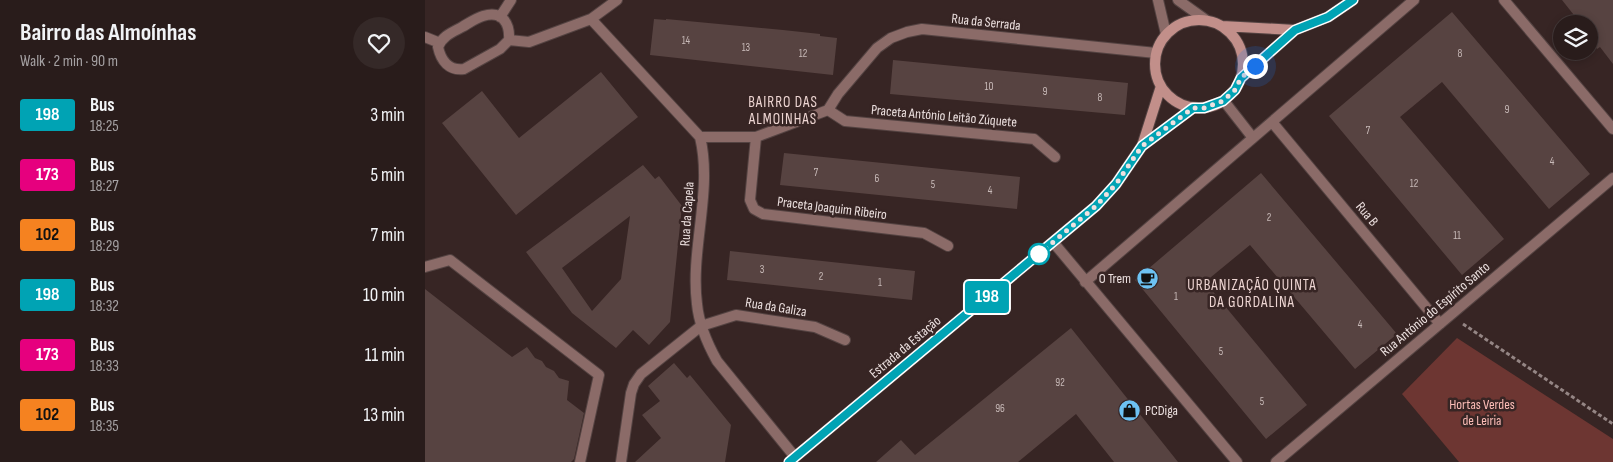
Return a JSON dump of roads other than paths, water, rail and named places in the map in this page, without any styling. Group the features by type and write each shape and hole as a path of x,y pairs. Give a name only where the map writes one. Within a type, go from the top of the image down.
{"main road":[{"path":"1241,78 1295,30 1328,17 1353,0"},
{"path":"1156,54 1166,34 1183,23 1194,20 1206,20 1222,26 1295,30"},
{"path":"1222,26 1233,36 1241,49 1243,64 1241,78 1235,90 1223,101"},
{"name":"Estrada da Estação","path":"792,459 1096,206 1116,184 1142,146 1161,86 1156,72 1156,54"},
{"path":"1161,86 1169,96 1180,104 1193,108"},
{"name":"Estrada da Estação","path":"1142,146 1193,108 1204,108 1223,101"}],"street":[{"path":"501,17 511,0"},
{"path":"509,40 529,42 591,19 617,0"},
{"path":"1159,0 1166,34"},
{"path":"1178,0 1206,20"},
{"path":"1085,282 1414,0"},
{"path":"1504,0 1613,129"},
{"path":"490,14 501,17 507,23 509,40 500,49 464,69 457,70 443,61 438,47 443,38 482,16 490,14"},
{"path":"591,19 700,136 756,137 827,110"},
{"name":"Rua da Serrada","path":"827,110 877,48 891,38 922,29 1156,54"},
{"path":"425,37 440,43"},
{"path":"1223,101 1253,138"},
{"name":"Praceta António Leitão Zúquete","path":"827,110 845,121 1034,139 1055,157"},
{"name":"Rua B","path":"1272,122 1440,324"},
{"name":"Rua da Capela","path":"700,136 704,152 704,172 696,283 701,326 708,345 717,361 792,459"},
{"name":"Praceta Joaquim Ribeiro","path":"756,137 750,200 754,208 763,214 925,232 948,246"},
{"name":"Rua António do Espírito Santo","path":"1276,462 1613,178"},
{"path":"1053,242 1237,462"},
{"path":"425,267 450,260 599,375 580,462"},
{"name":"Rua da Galiza","path":"701,326 736,315 815,327 845,340"},
{"path":"621,462 634,384 641,374 701,326"}],"place":[{"name":"O Trem","path":"1147,278"},
{"name":"PCDiga","path":"1129,410"}],"district":[{"name":"BAIRRO DAS ALMOINHAS","path":"783,110"},
{"name":"URBANIZAÇÃO QUINTA DA GORDALINA","path":"1252,294"}],"park label":[{"name":"Hortas Verdes de Leiria","path":"1482,412"}]}
